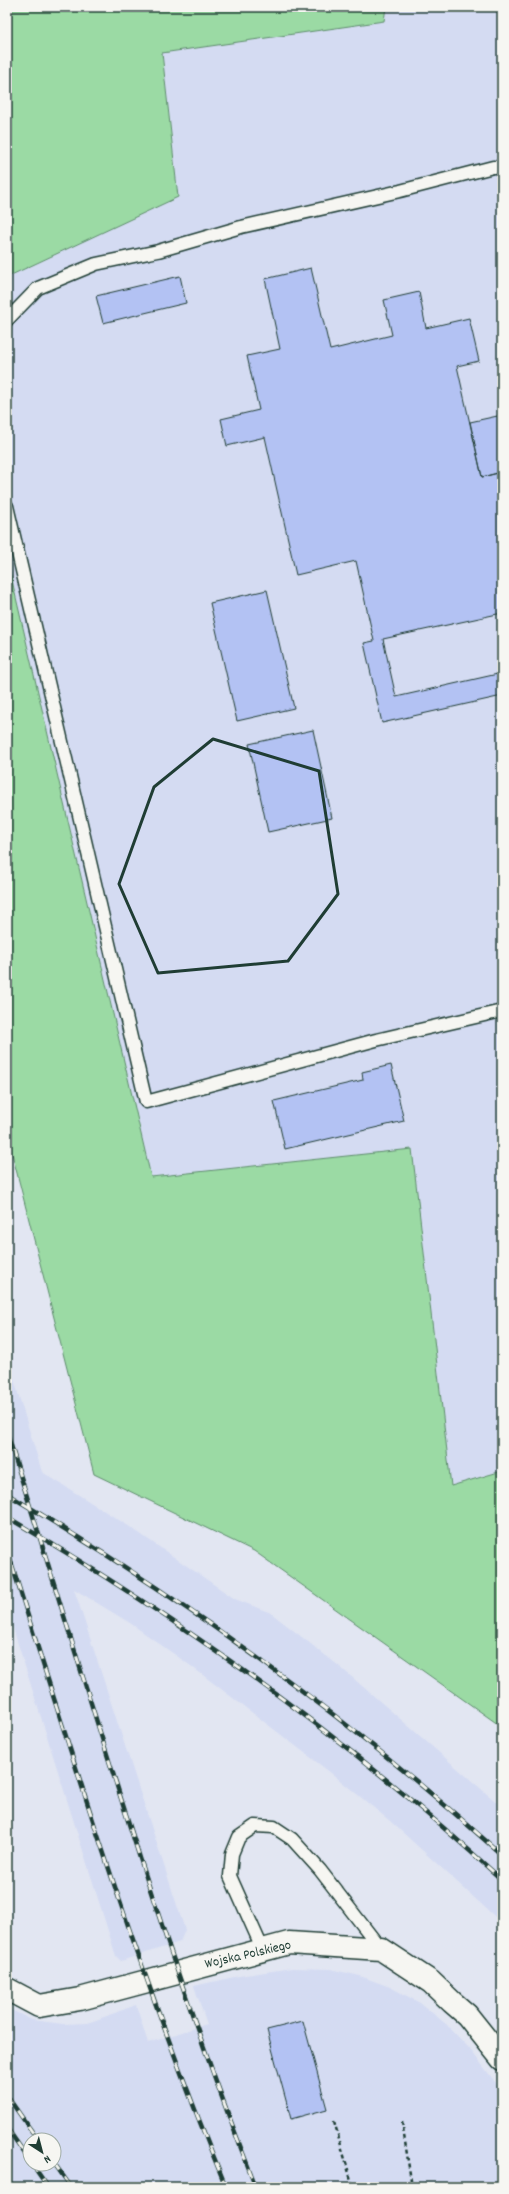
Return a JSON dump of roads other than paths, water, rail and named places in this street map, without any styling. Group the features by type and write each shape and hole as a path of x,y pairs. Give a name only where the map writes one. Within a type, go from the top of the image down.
{"street":[{"name":"Wojska Polskiego","path":"7,1989 39,2006 80,1999 289,1943 381,1949 431,1982 467,2015 502,2059"}],"lane":[{"path":"7,320 38,288 96,264 158,251 241,227 400,192 493,167 502,167"},
{"path":"7,506 146,1102 376,1040 502,1011"},
{"path":"263,1950 230,1876 232,1854 239,1837 255,1826 274,1827 292,1840 320,1870 381,1949"}],"railway":[{"path":"7,1433 125,1812 187,2000 256,2187"},
{"path":"7,1494 138,1575 264,1662 385,1755 502,1855"},
{"path":"7,1517 138,1598 264,1685 326,1731 386,1779 502,1880"},
{"path":"7,1549 109,1870 165,2030 226,2187"},
{"path":"7,2096 32,2132"},
{"path":"7,2128 22,2150"},
{"path":"38,2172 48,2187"},
{"path":"60,2172 71,2187"}]}
